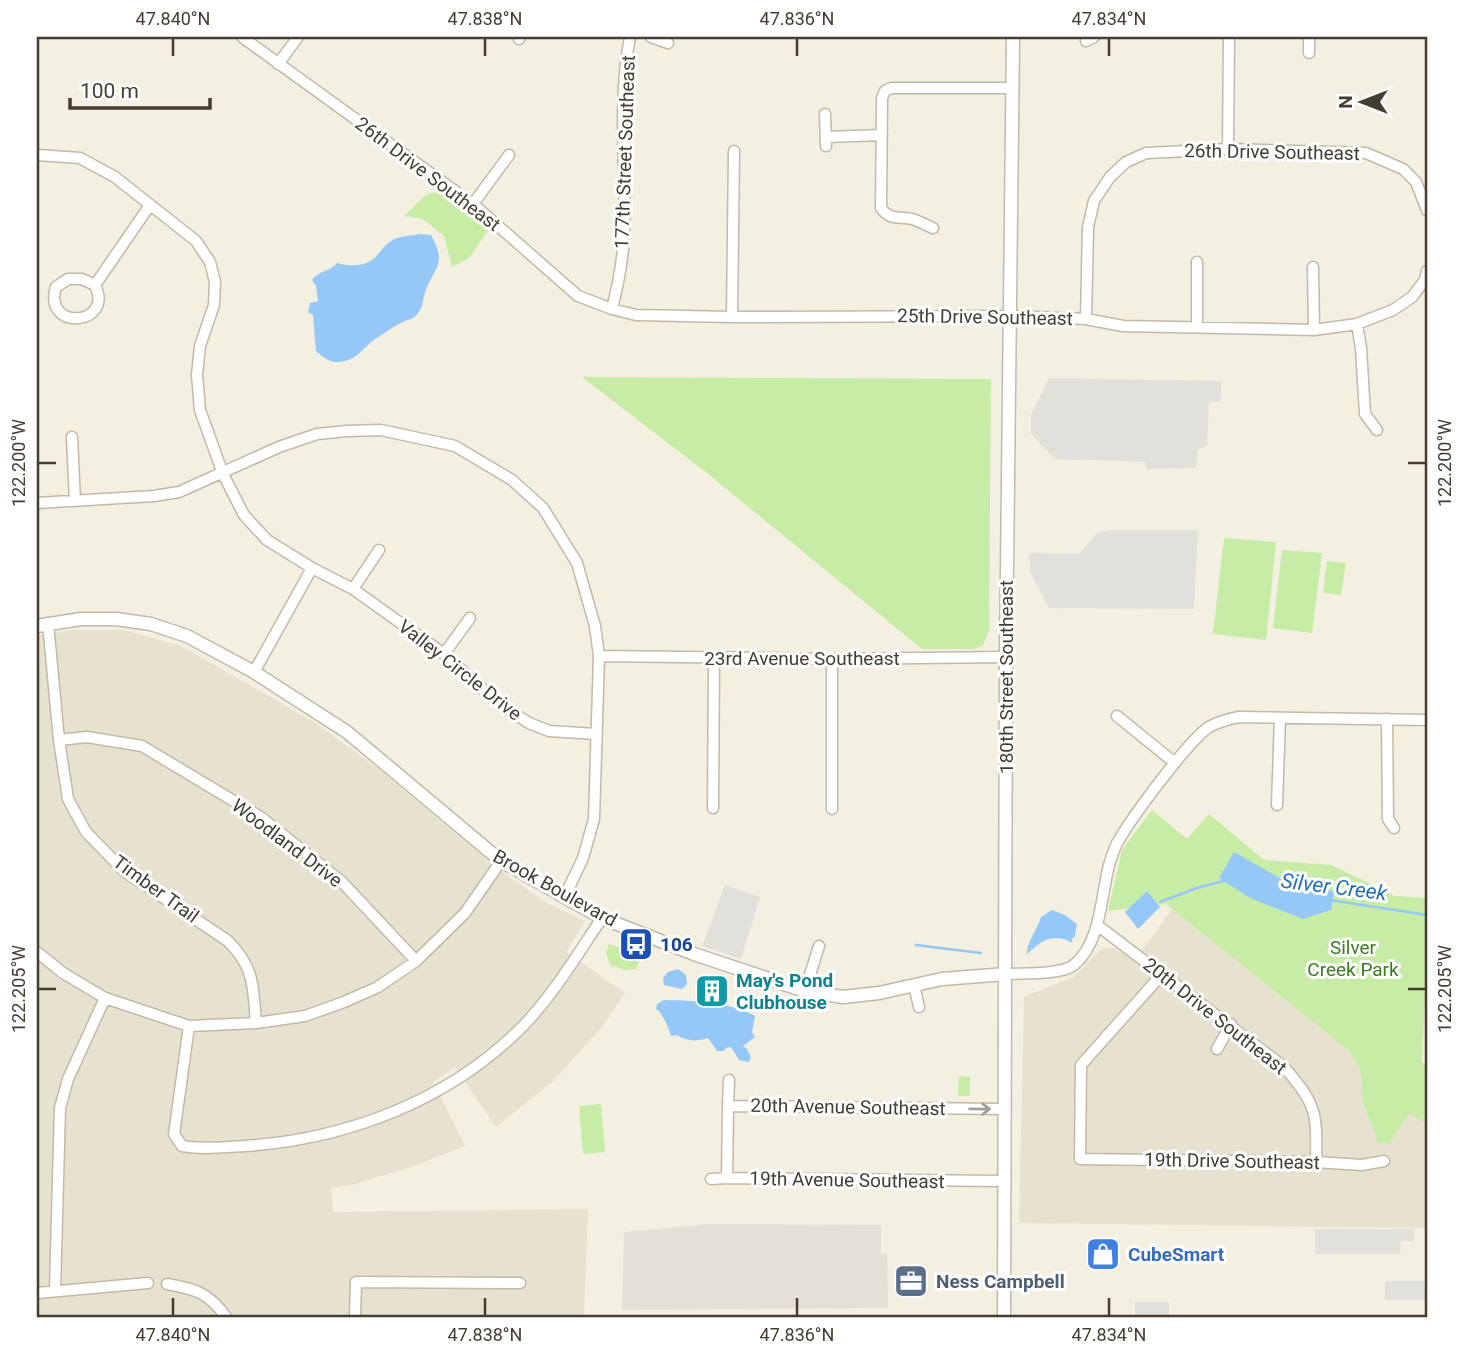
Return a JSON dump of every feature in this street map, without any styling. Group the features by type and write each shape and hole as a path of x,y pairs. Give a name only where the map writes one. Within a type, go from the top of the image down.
{"street":[{"name":"26th Drive Southeast","path":"242,37 473,204 578,296 612,309"},
{"path":"278,64 298,37"},
{"name":"177th Street Southeast","path":"612,309 620,274 624,235 623,70 630,37"},
{"path":"652,37 668,43"},
{"name":"180th Street Southeast","path":"1004,1317 1006,657 1013,37"},
{"path":"1228,149 1229,37"},
{"path":"1309,53 1310,37"},
{"path":"933,228 910,219 894,218 881,208 882,98 885,91 891,88 1013,88"},
{"path":"824,114 826,142 882,135"},
{"name":"26th Drive Southeast","path":"1086,319 1088,227 1094,201 1126,162 1146,153 1228,149 1366,153 1404,169 1416,182"},
{"path":"732,317 734,151"},
{"path":"37,155 80,158 115,177 150,205 94,285"},
{"path":"473,204 509,155"},
{"path":"1427,175 1416,182 1427,210"},
{"name":"Valley Circle Drive","path":"150,205 196,241 211,262 215,282 214,305 200,346 197,375 200,410 223,474 244,515 267,540 353,589 444,654 499,704 529,723 549,731 596,734"},
{"path":"1197,262 1197,327"},
{"path":"1313,267 1314,330"},
{"name":"25th Drive Southeast","path":"612,309 636,315 1011,316 1086,319 1123,326 1314,330 1357,324 1393,310 1412,298 1425,279 1427,271"},
{"path":"82,279 94,285 98,299 94,312 89,316 71,318 62,315 57,309 54,295 61,282 82,279"},
{"path":"1357,324 1362,348 1365,414 1377,430"},
{"path":"37,503 179,492 279,447 317,434 381,430 455,446 512,480 543,508 577,563 595,625 599,656 594,819 583,858 564,898"},
{"path":"72,437 75,501"},
{"path":"353,589 379,550"},
{"path":"254,672 312,568"},
{"path":"444,654 470,618"},
{"name":"Brook Boulevard","path":"43,624 81,619 116,619 151,624 187,636 254,672 347,732 501,862 602,918 694,954 805,991 843,997 942,979 1006,974"},
{"name":"Timber Trail","path":"43,624 68,799 86,831 124,871 228,941 241,953 251,973 256,1023"},
{"name":"23rd Avenue Southeast","path":"599,656 714,659 1006,657"},
{"path":"713,808 714,659"},
{"path":"832,659 832,809"},
{"path":"1118,716 1175,764"},
{"path":"1006,974 1055,971 1072,967 1082,956 1097,925 1109,866 1117,842 1175,764 1206,729 1239,717 1427,720"},
{"path":"1277,805 1280,718"},
{"path":"1387,719 1388,819 1394,828"},
{"name":"Woodland Drive","path":"58,740 87,737 142,746 262,818 341,882 416,961"},
{"path":"37,952 63,973 105,998 189,1026 256,1023 304,1016 378,987 416,961 465,913 501,862"},
{"path":"189,1026 174,1134 182,1146 199,1149 281,1143 333,1133 389,1114 440,1090 491,1055 523,1026 553,991 602,918"},
{"name":"20th Drive Southeast","path":"1097,925 1231,1024 1284,1067 1307,1094 1317,1122 1316,1162"},
{"path":"805,991 819,946"},
{"name":"19th Drive Southeast","path":"1163,973 1081,1065 1080,1159 1362,1165 1384,1161"},
{"path":"914,985 919,1007"},
{"path":"55,1290 60,1108 68,1079 105,998"},
{"path":"1217,1049 1231,1024"},
{"path":"728,1106 729,1080"},
{"name":"20th Avenue Southeast","path":"728,1142 728,1106 1004,1109"},
{"name":"19th Avenue Southeast","path":"728,1142 727,1178 1003,1181"},
{"path":"711,1179 727,1178"},
{"path":"355,1317 356,1282 520,1283"},
{"path":"37,1293 148,1283"},
{"path":"167,1284 197,1290 219,1306 226,1317"}],"shaded area":[{"path":"1049,378 1222,381 1220,402 1209,402 1207,446 1198,449 1196,468 1147,469 1145,462 1055,459 1031,434 1031,415"},
{"path":"1198,530 1194,609 1049,608 1030,572 1029,553 1079,554 1098,532"},
{"path":"73,630 124,630 181,646 314,722 377,768 503,873 547,903 585,921 566,952 625,993 603,1026 554,1080 496,1127 455,1067 433,1082 465,1146 414,1166 355,1184 331,1188 333,1212 588,1209 584,1317 37,1317 37,636"},
{"path":"725,885 760,897 741,959 702,946"},
{"path":"1172,909 1358,1060 1365,1110 1376,1128 1377,1142 1389,1143 1410,1112 1427,1124 1427,1228 1019,1223 1024,997 1073,977 1100,950 1113,948 1136,959"},
{"path":"710,1224 881,1225 881,1254 887,1254 888,1308 622,1310 624,1232"},
{"path":"1315,1229 1414,1229 1414,1241 1401,1241 1400,1254 1315,1254"},
{"path":"1385,1281 1427,1281 1427,1300 1385,1300"},
{"path":"1135,1302 1169,1302 1169,1317 1135,1317"}],"green space":[{"path":"437,192 461,207 488,231 469,258 452,267 444,236 423,219 404,216 427,194"},
{"path":"582,377 991,379 989,631 983,645 974,649 922,649 707,473"},
{"path":"1224,538 1276,542 1266,640 1213,634"},
{"path":"1282,550 1322,553 1312,633 1273,628"},
{"path":"1327,561 1346,563 1341,595 1323,593"},
{"name":"Silver Creek Park","path":"1152,810 1187,839 1209,814 1264,860 1331,865 1395,896 1427,898 1427,998 1422,1062 1427,1067 1427,1124 1410,1113 1389,1143 1377,1142 1364,1102 1358,1065 1347,1049 1166,904 1108,911 1122,850"},
{"path":"609,944 641,955 636,969 625,970 610,965 606,953"},
{"path":"959,1076 970,1077 970,1096 958,1096"},
{"path":"601,1104 605,1152 583,1154 579,1106"}],"water":[{"path":"419,234 431,235 439,258 417,315 375,339 359,354 345,361 329,361 316,351 313,315 308,312 310,303 318,301 316,286 312,280 337,263 365,263 375,258 394,239"},
{"path":"1234,852 1278,877 1301,886 1334,891 1331,910 1303,919 1250,898 1219,878"},
{"path":"1147,891 1160,907 1138,929 1125,912"},
{"path":"1052,910 1077,924 1075,936 1071,940 1047,940 1027,954 1028,945 1041,917"},
{"path":"678,969 686,975 687,984 682,989 664,985 663,978 668,972"},
{"path":"664,1000 722,1005 755,1016 752,1032 755,1037 743,1046 751,1057 749,1062 739,1060 731,1047 717,1051 708,1038 691,1040 677,1035 671,1036 663,1017 656,1009 657,1004"}],"waterway":[{"name":"Silver Creek","path":"1160,902 1227,880"},
{"name":"Silver Creek","path":"1330,900 1427,915"},
{"name":"Silver Creek","path":"1065,938 1071,941"},
{"name":"Silver Creek","path":"916,945 981,953"}],"place":[{"name":"106","path":"636,944"},
{"name":"May's Pond Clubhouse","path":"712,991"},
{"name":"CubeSmart","path":"1103,1254"},
{"name":"Ness Campbell","path":"911,1281"}]}
